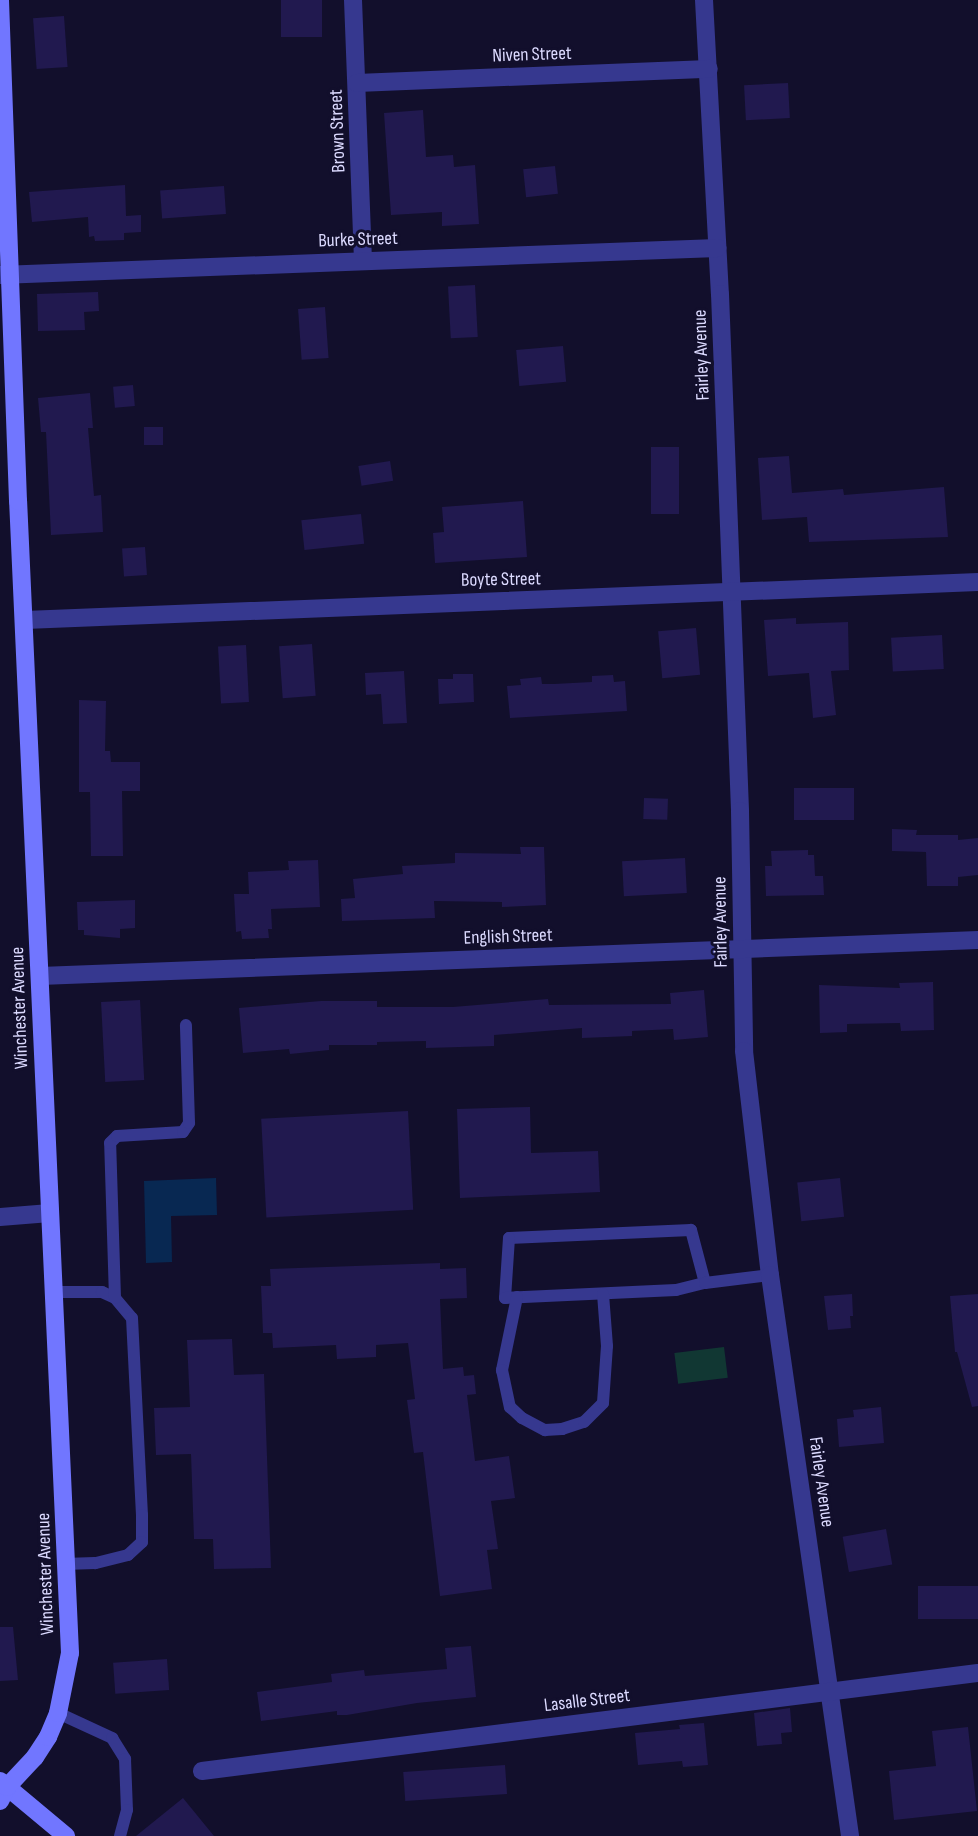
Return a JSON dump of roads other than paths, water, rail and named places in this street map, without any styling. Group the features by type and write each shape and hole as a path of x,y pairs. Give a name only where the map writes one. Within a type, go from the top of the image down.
{"street":[{"name":"Winchester Avenue","path":"0,0 6,275 25,620 65,1507 64,1564 69,1653 58,1713 35,1757 2,1790"},
{"name":"Brown Street","path":"353,0 363,261"},
{"name":"Fairley Avenue","path":"704,0 718,248 743,950 744,1051 770,1275 849,1836"},
{"name":"Niven Street","path":"357,83 709,69"},
{"name":"Burke Street","path":"6,275 718,248"},
{"name":"Boyte Street","path":"25,620 978,582"},
{"name":"English Street","path":"40,976 978,940"},
{"path":"0,1217 50,1213"},
{"name":"Lasalle Street","path":"202,1771 978,1673"},
{"path":"2,1790 65,1836"}],"lane":[{"path":"115,1298 110,1143 117,1136 183,1132 189,1123 186,1025"},
{"path":"705,1283 691,1230 509,1238 505,1298 676,1290 705,1283 770,1275"},
{"path":"54,1292 102,1293 115,1298 132,1318 142,1542 128,1555 95,1563 64,1564"},
{"path":"517,1297 502,1370 507,1395 510,1407 522,1419 545,1430 562,1429 584,1422 603,1403 607,1346 603,1294"},
{"path":"58,1713 112,1738 125,1759 127,1810 120,1836"}],"water":[{"path":"216,1178 217,1215 171,1216 172,1262 146,1263 144,1181"}]}
